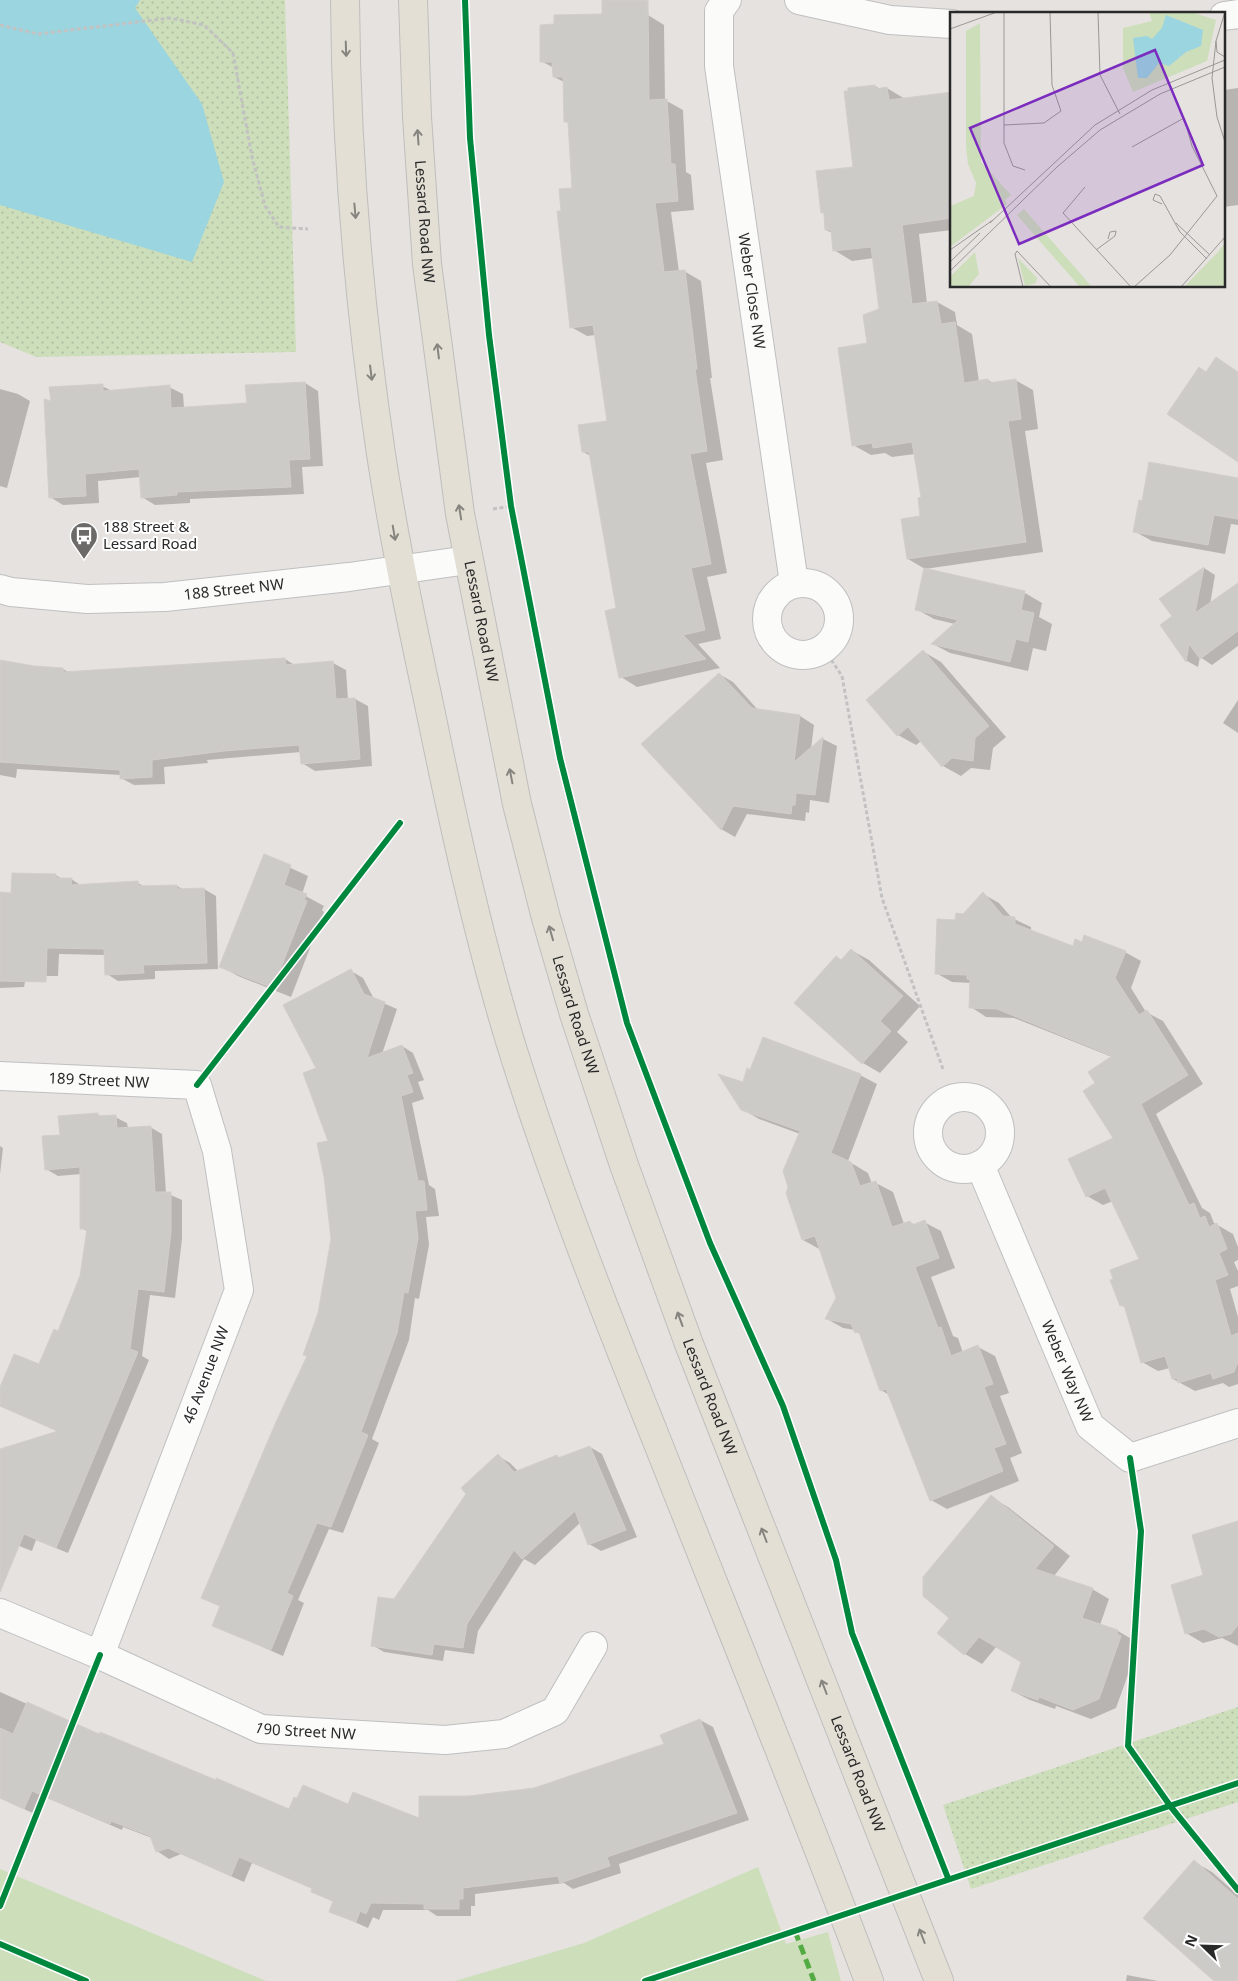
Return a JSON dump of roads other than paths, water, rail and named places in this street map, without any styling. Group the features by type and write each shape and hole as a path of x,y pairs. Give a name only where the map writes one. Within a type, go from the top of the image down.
{"main road":[{"path":"346,0 352,175 363,308 381,453 400,569 455,830 510,1042 561,1191 620,1349 869,1981"},
{"name":"Lessard Road NW","path":"413,0 417,117 427,264 442,386 468,560 517,804 546,918 590,1061 689,1344 940,1981"}],"street":[{"name":"Weber Close NW","path":"727,0 719,11 719,66 794,583"},
{"path":"799,0 817,6 890,20 950,24"},
{"name":"188 Street NW","path":"0,589 11,592 87,599 165,597 349,577 468,560"},
{"path":"806,582 816,584 826,590 836,604 840,620 838,631 824,649 814,654 802,656 780,648 768,628 766,617 772,600 784,588 794,583 806,582"},
{"name":"189 Street NW","path":"0,1076 197,1085"},
{"name":"46 Avenue NW","path":"100,1655 238,1290 217,1151 197,1085"},
{"name":"Weber Way NW","path":"980,1165 1090,1426 1130,1458 1238,1423"},
{"name":"190 Street NW","path":"0,1613 100,1655 261,1730 445,1740 504,1734 555,1711 593,1646"}],"water":[{"path":"0,0 140,0 135,8 202,104 224,182 192,262 0,205"}],"place":[{"name":"188 Street & Lessard Road","path":"84,560"}]}
